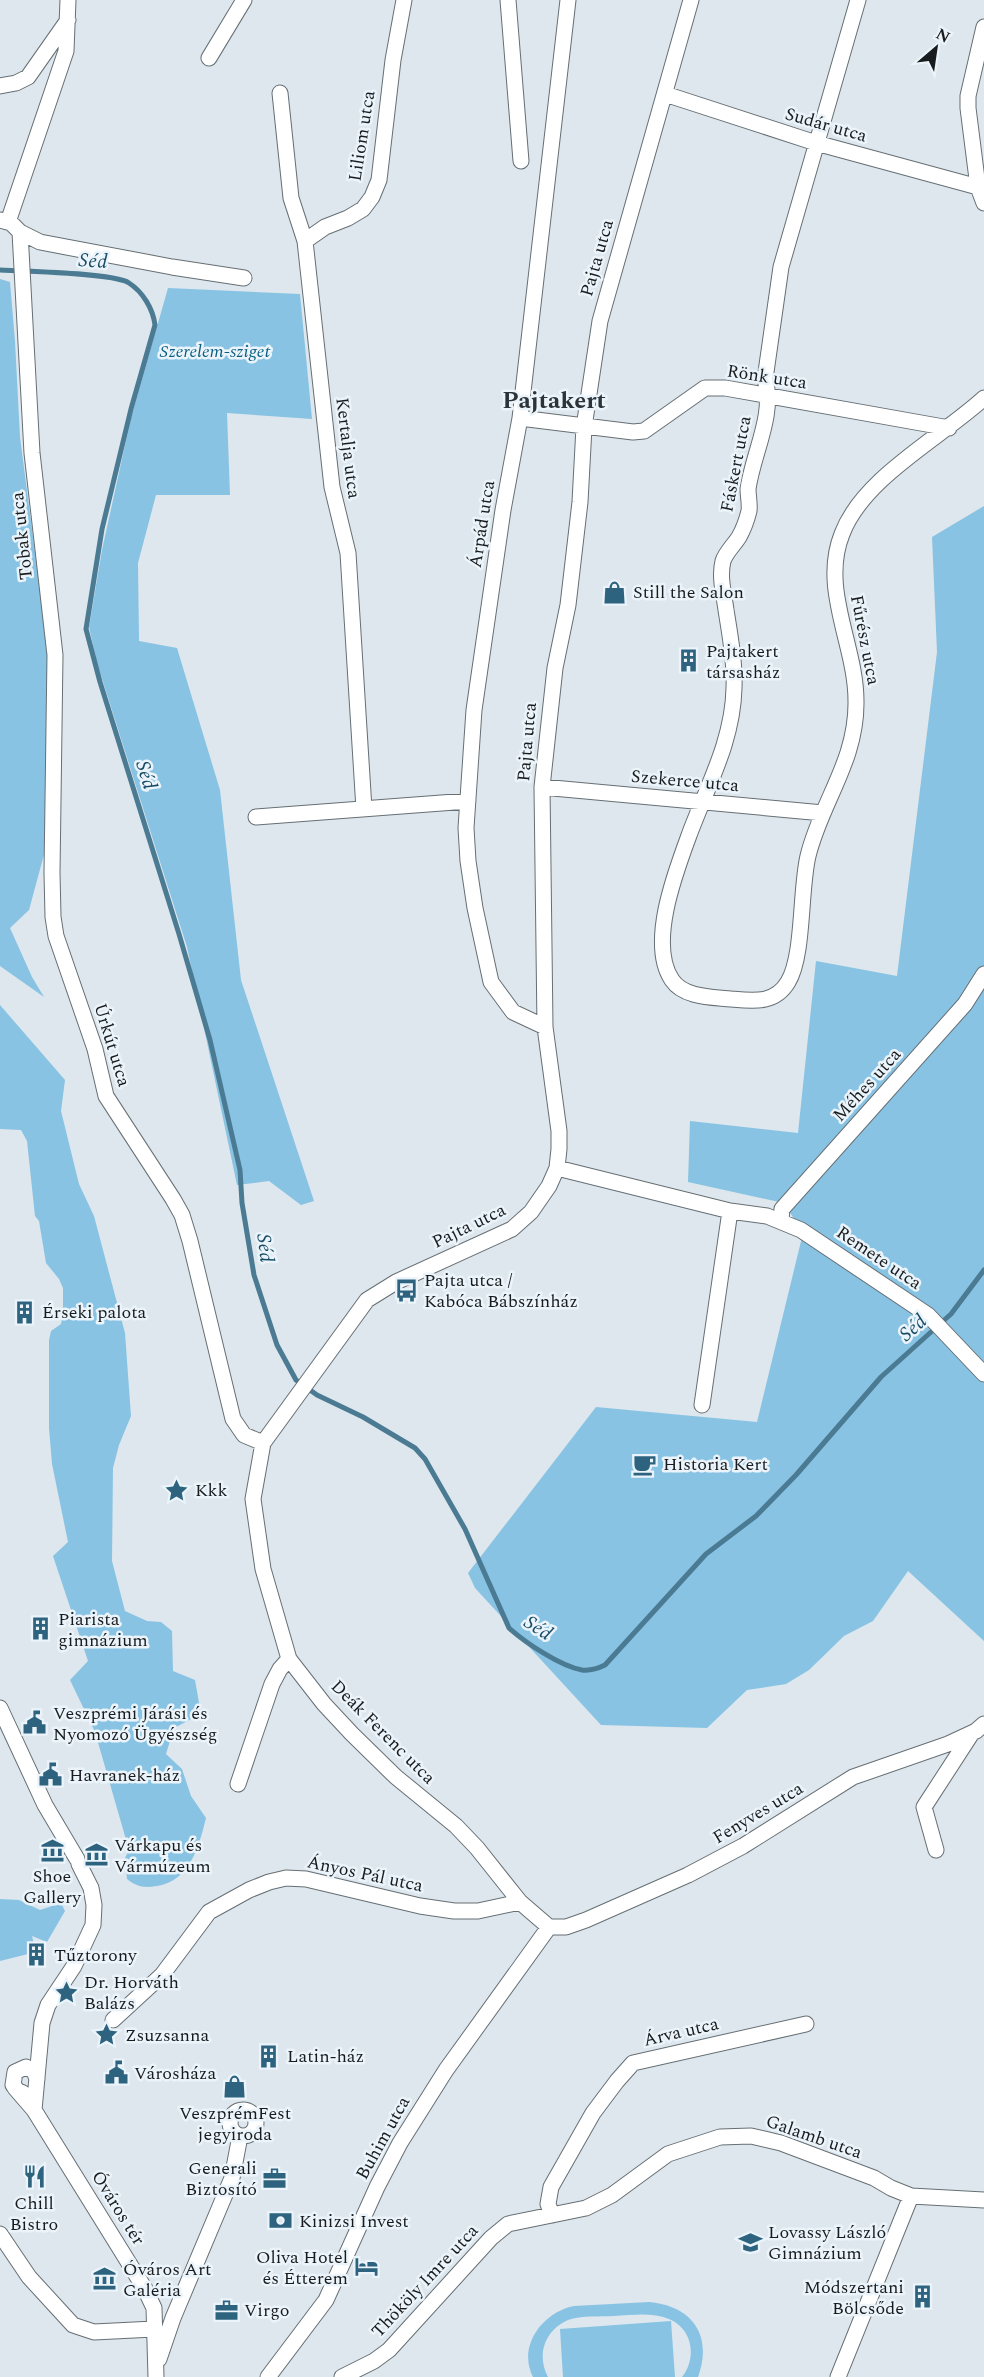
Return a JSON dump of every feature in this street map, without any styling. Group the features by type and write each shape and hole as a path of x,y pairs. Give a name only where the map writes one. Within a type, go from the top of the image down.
{"street":[{"path":"68,0 66,51 9,225 40,242 244,278"},
{"path":"208,58 244,0"},
{"name":"Liliom utca","path":"305,241 325,227 363,209 379,180 393,60 404,0"},
{"path":"508,0 521,161"},
{"name":"Árpád utca","path":"545,1027 513,1012 491,982 475,908 466,828 474,710 503,510 520,418 568,0"},
{"name":"Pajta utca","path":"298,1396 367,1300 396,1282 512,1229 536,1206 557,1168 559,1131 545,1027 542,787 555,668 571,585 580,502 584,427 600,321 691,0"},
{"name":"Fáskert utca","path":"789,980 777,995 759,1001 706,997 688,992 673,982 665,962 662,938 667,900 730,730 734,684 722,584 724,559 739,538 749,511 748,489 769,396 765,379 781,267 858,0"},
{"path":"0,86 16,83 28,77 68,20"},
{"path":"984,27 968,96 978,187 984,203"},
{"name":"Kertalja utca","path":"280,93 291,198 305,241 332,487 348,553 364,809"},
{"name":"Sudár utca","path":"665,94 816,143 978,187"},
{"name":"Tobak utca","path":"9,225 21,255 32,453 55,654"},
{"name":"Rönk utca","path":"520,418 584,427 644,431 705,388 724,388 949,428"},
{"name":"Fűrész utca","path":"789,980 795,958 807,858 853,740 856,703 853,665 835,583 834,564 841,535 853,511 870,488 984,399"},
{"name":"Úrkút utca","path":"55,654 52,873 56,936 95,1049 106,1096 182,1215 233,1419 244,1435 263,1443"},
{"name":"Szekerce utca","path":"542,787 823,813"},
{"path":"256,817 468,801"},
{"name":"Méhes utca","path":"781,1220 782,1209 965,1004 984,974"},
{"name":"Remete utca","path":"557,1168 730,1211 781,1220 801,1230 928,1315 984,1374"},
{"path":"702,1405 730,1211"},
{"name":"Deák Ferenc utca","path":"298,1396 263,1443 253,1500 263,1569 289,1659 324,1704 352,1734 396,1777 456,1826 520,1902 549,1927"},
{"path":"238,1784 272,1684 280,1669 289,1659"},
{"path":"0,1708 45,1805 91,1888 94,1905 93,1926 74,1966 48,2005 42,2023 34,2110"},
{"path":"936,1850 924,1808 978,1728"},
{"name":"Fenyves utca","path":"549,1927 566,1927 586,1920 688,1875 743,1846 853,1777 948,1744 978,1728"},
{"name":"Ányos Pál utca","path":"113,2020 162,1975 209,1912 269,1882 286,1878 306,1879 420,1906 454,1911 478,1911 520,1902"},
{"name":"Buhim utca","path":"275,2374 326,2300 377,2187 400,2143 446,2070 549,1927"},
{"name":"Árva utca","path":"545,2217 551,2187 593,2113 633,2063 806,2024"},
{"path":"22,2067 30,2068 37,2082 26,2093 15,2088 12,2076 22,2067"},
{"name":"Óváros tér","path":"15,2088 34,2110 145,2289 154,2308 156,2374"},
{"name":"Óváros tér","path":"156,2374 173,2318 232,2178 240,2136"},
{"name":"Galamb utca","path":"545,2217 586,2208 612,2195 668,2154 720,2137 751,2136 781,2143 874,2178 911,2196 984,2200"},
{"path":"838,2377 911,2196"},
{"name":"Thököly Imre utca","path":"342,2377 374,2361 389,2350 500,2230 508,2224 545,2217"},
{"path":"0,2234 29,2277 73,2325 94,2332 154,2329"}],"green space":[{"path":"0,279 10,282 20,437 49,660 49,836 29,910 10,928 32,977 44,997 0,966"},
{"name":"Szerelem-sziget","path":"168,288 300,294 312,419 227,413 230,495 156,495 138,563 139,641 177,648 220,790 241,980 314,1201 301,1205 269,1181 237,1185 187,947 97,663 89,627 102,550 131,418"},
{"path":"984,506 984,1641 908,1571 873,1621 844,1636 809,1670 786,1684 747,1690 707,1728 601,1725 475,1588 468,1573 596,1407 757,1422 803,1233 784,1203 688,1182 690,1121 798,1133 816,961 897,976 937,652 932,537"},
{"path":"0,1005 65,1080 61,1111 79,1184 94,1216 125,1333 131,1416 119,1445 113,1468 112,1561 125,1611 147,1621 161,1622 172,1631 173,1671 195,1680 201,1714 174,1728 166,1754 182,1769 191,1796 206,1818 196,1851 185,1870 168,1883 157,1886 141,1886 127,1879 125,1858 129,1850 95,1732 70,1680 88,1661 53,1556 68,1542 52,1464 49,1428 49,1340 51,1331 61,1324 63,1288 46,1263 39,1221 35,1216 27,1141 21,1130 0,1129"},
{"path":"0,1899 19,1900 40,1910 61,1903 65,1911 47,1942 32,1936 36,1952 0,1961"},
{"path":"649,2302 677,2310 696,2326 701,2336 703,2349 698,2377 682,2377 690,2361 691,2353 688,2337 683,2330 669,2319 642,2314 579,2317 560,2324 548,2337 543,2352 544,2369 548,2377 533,2377 528,2354 531,2342 543,2323 552,2315 574,2306"},
{"path":"671,2321 675,2377 563,2377 560,2329"}],"waterway":[{"name":"Séd","path":"0,270 68,273 120,280 129,283 139,291 152,313 155,325 131,409 102,529 86,629 100,682 210,1040 240,1170 242,1203 254,1275 277,1345 296,1380 317,1395 363,1417 415,1448 425,1459 465,1529 509,1628 544,1653 573,1668 588,1670 605,1665 706,1554 756,1516 796,1475 881,1377 951,1314 984,1270"}],"place":[{"name":"Still the Salon","path":"615,592"},
{"name":"Pajtakert társasház","path":"688,661"},
{"name":"Pajta utca / Kabóca Bábszínház","path":"406,1290"},
{"name":"Érseki palota","path":"24,1312"},
{"name":"Historia Kert","path":"645,1464"},
{"name":"Kkk","path":"177,1490"},
{"name":"Piarista gimnázium","path":"40,1629"},
{"name":"Veszprémi Járási és Nyomozó Ügyészség","path":"35,1723"},
{"name":"Havranek-ház","path":"51,1775"},
{"name":"Shoe Gallery","path":"52,1850"},
{"name":"Várkapu és Vármúzeum","path":"96,1855"},
{"name":"Tűztorony","path":"36,1955"},
{"name":"Dr. Horváth Balázs","path":"66,1992"},
{"name":"Zsuzsanna","path":"107,2035"},
{"name":"Latin-ház","path":"269,2056"},
{"name":"Városháza","path":"116,2073"},
{"name":"VeszprémFest jegyiroda","path":"235,2087"},
{"name":"Chill Bistro","path":"34,2177"},
{"name":"Generali Biztosító","path":"275,2178"},
{"name":"Kinizsi Invest","path":"281,2221"},
{"name":"Lovassy László Gimnázium","path":"750,2242"},
{"name":"Oliva Hotel és Étterem","path":"366,2267"},
{"name":"Óváros Art Galéria","path":"105,2279"},
{"name":"Módszertani Bölcsőde","path":"922,2297"},
{"name":"Virgo","path":"226,2310"}],"district":[{"name":"Pajtakert","path":"554,401"}]}
